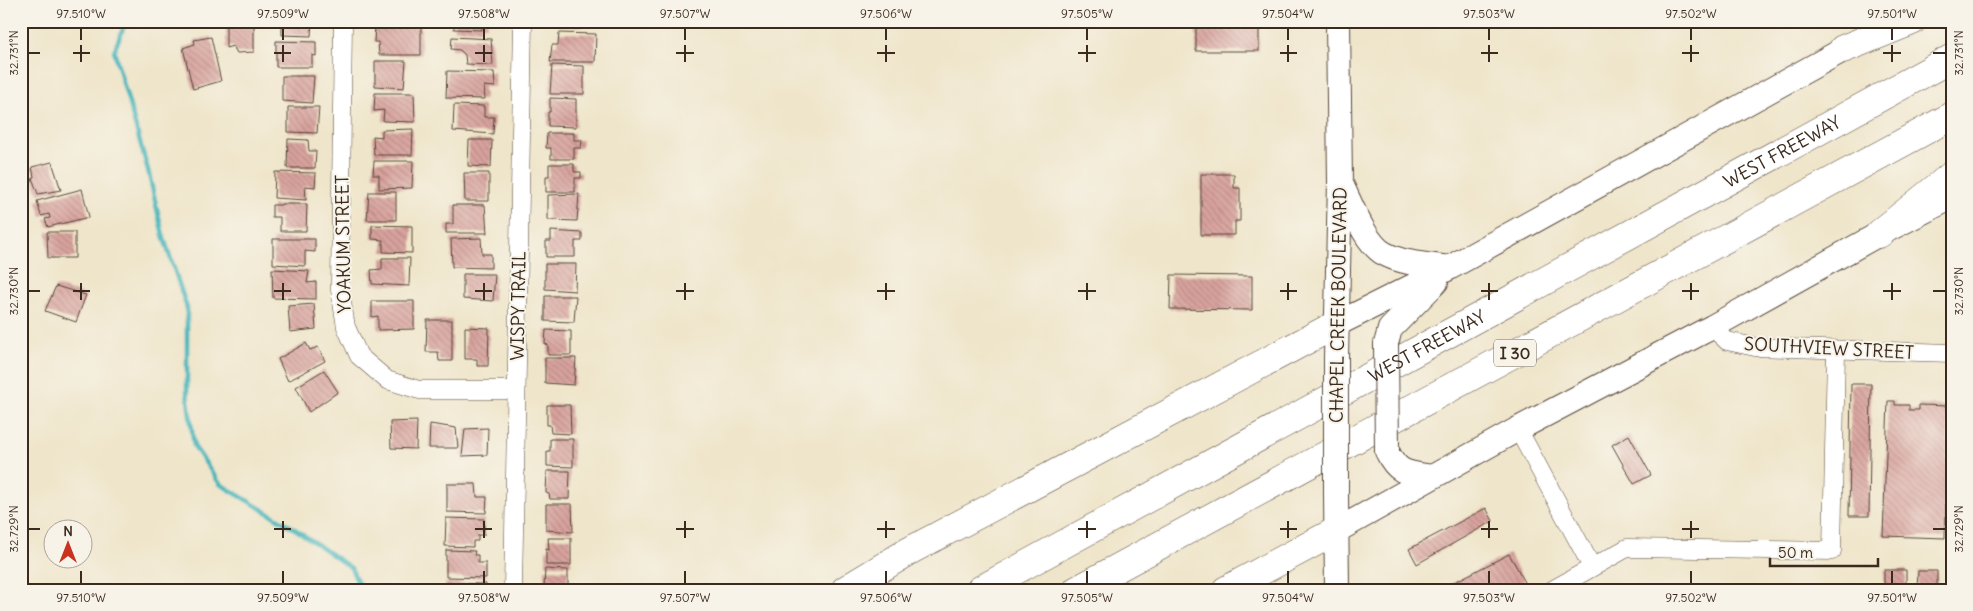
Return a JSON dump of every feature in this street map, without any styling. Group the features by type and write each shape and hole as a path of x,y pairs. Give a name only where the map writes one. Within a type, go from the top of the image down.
{"highway":[{"path":"1844,49 1912,21"},
{"name":"WEST FREEWAY","path":"980,590 1952,58"},
{"name":"I 30","path":"1077,590 1952,116"},
{"path":"1880,234 1952,175"},
{"path":"845,590 911,550 1337,324"},
{"path":"1226,590 1336,531"}],"main road":[{"name":"CHAPEL CREEK BOULEVARD","path":"1337,590 1336,358 1340,182 1338,21"},
{"path":"1337,324 1449,268 1896,21"},
{"path":"1340,182 1366,234 1384,254 1410,262 1449,268"},
{"path":"1336,531 1518,428 1712,327 1880,234 1952,197"},
{"path":"1432,477 1400,471 1393,464 1388,451 1386,344 1390,329 1449,268"}],"street":[{"name":"YOAKUM STREET","path":"343,21 340,290 346,327 359,356 386,380 419,390 516,390"},
{"name":"WISPY TRAIL","path":"513,590 523,21"},
{"name":"SOUTHVIEW STREET","path":"1712,327 1727,341 1755,347 1836,351 1952,353"},
{"path":"1552,590 1628,548 1832,551 1836,351"},
{"path":"1518,428 1592,567"}],"building":[{"path":"226,21 254,21 254,52 237,53 233,46 226,48"},
{"path":"282,21 312,21 311,36 282,35"},
{"path":"454,21 487,21 487,26 482,26 482,30 454,29"},
{"path":"555,21 585,21 584,26 555,25"},
{"path":"1259,21 1259,51 1196,51 1196,22"},
{"path":"375,25 421,26 421,55 379,55 378,42 374,42"},
{"path":"559,33 596,34 595,62 550,62 552,45 558,45"},
{"path":"211,37 221,81 193,89 183,48 195,44 194,40"},
{"path":"452,37 491,39 493,65 466,64 465,55 460,50 451,49"},
{"path":"276,41 316,42 316,56 312,55 312,67 276,67"},
{"path":"375,61 406,61 404,88 375,86"},
{"path":"552,65 584,66 584,94 550,94"},
{"path":"447,71 494,72 495,87 484,86 485,99 446,98"},
{"path":"282,76 314,76 312,103 282,101"},
{"path":"375,93 414,93 415,122 383,121 384,110 374,111"},
{"path":"550,98 576,99 576,127 548,126"},
{"path":"454,105 484,106 484,117 494,117 493,134 453,131"},
{"path":"288,107 319,107 317,133 288,132"},
{"path":"413,129 412,155 374,155 373,136 382,137 382,130"},
{"path":"547,133 574,133 574,140 582,140 581,148 574,148 574,159 551,159 551,148 546,148"},
{"path":"288,139 308,140 309,151 316,151 315,168 287,168"},
{"path":"469,140 492,140 491,167 468,166"},
{"path":"374,161 413,161 412,188 379,189 379,175 373,175"},
{"path":"52,162 61,190 38,194 32,178 34,177 32,167"},
{"path":"549,164 574,164 574,172 581,172 581,178 575,178 575,192 546,192 546,176 549,176"},
{"path":"275,172 316,173 315,187 305,186 306,200 274,198"},
{"path":"464,173 489,173 489,201 465,201"},
{"path":"1201,174 1234,174 1234,188 1240,188 1240,221 1235,221 1235,235 1201,235"},
{"path":"82,189 89,217 48,227 45,219 50,218 49,214 41,216 37,201"},
{"path":"369,192 396,192 396,220 367,220"},
{"path":"579,194 577,221 548,220 548,195"},
{"path":"307,204 306,231 280,231 280,217 272,217 272,205"},
{"path":"453,205 485,205 487,233 446,233 446,224 453,224"},
{"path":"372,225 412,226 412,253 383,252 383,240 372,239"},
{"path":"551,231 582,233 582,241 575,241 575,257 546,257 546,241 551,241"},
{"path":"47,232 75,232 75,258 48,258"},
{"path":"481,238 482,254 491,254 491,268 452,267 451,239"},
{"path":"273,239 315,239 315,252 305,251 305,266 273,264"},
{"path":"382,258 410,258 409,286 372,284 371,270 382,269"},
{"path":"545,264 576,264 575,291 545,289"},
{"path":"272,269 309,271 307,283 316,282 316,299 273,298"},
{"path":"463,274 495,274 493,301 463,299"},
{"path":"1171,275 1252,276 1252,310 1170,309"},
{"path":"56,286 86,295 76,322 45,311"},
{"path":"545,296 576,296 574,322 545,321"},
{"path":"372,301 414,301 414,329 378,330 378,316 372,317"},
{"path":"314,304 316,329 290,332 288,306"},
{"path":"427,320 452,320 452,361 439,361 438,352 426,352"},
{"path":"465,327 489,328 488,366 477,366 477,359 465,359"},
{"path":"546,330 571,331 571,355 548,355 548,345 545,344"},
{"path":"306,343 310,350 318,347 325,361 288,381 278,359"},
{"path":"545,358 576,358 574,385 545,383"},
{"path":"324,370 338,392 309,412 296,387"},
{"path":"1851,384 1871,384 1869,516 1849,516"},
{"path":"1888,401 1895,401 1895,405 1909,405 1909,410 1919,410 1919,405 1949,406 1945,538 1883,536"},
{"path":"547,405 570,405 571,434 551,433 550,425 547,425"},
{"path":"417,421 416,449 391,448 390,422"},
{"path":"430,424 456,428 458,448 429,448"},
{"path":"488,428 487,455 462,456 465,429"},
{"path":"1629,435 1651,475 1634,484 1612,445"},
{"path":"550,439 573,439 573,467 547,466 547,451 550,451"},
{"path":"547,471 570,471 569,499 550,499 549,494 546,493"},
{"path":"447,484 476,484 477,497 487,497 486,513 447,512"},
{"path":"546,504 572,504 573,532 546,530"},
{"path":"1486,508 1493,521 1417,564 1409,549"},
{"path":"446,518 484,519 484,535 478,535 478,541 473,541 473,547 445,546"},
{"path":"548,538 571,538 571,565 546,565 546,549 549,550"},
{"path":"446,550 475,551 474,555 478,555 478,563 486,563 486,578 446,577"},
{"path":"1509,554 1525,582 1511,590 1439,590"},
{"path":"545,569 568,570 568,590 548,590 548,588 544,588"},
{"path":"1884,570 1906,570 1906,590 1884,590"},
{"path":"1918,571 1937,571 1937,590 1917,590"},
{"path":"445,583 486,584 486,590 445,590"}],"waterway":[{"path":"126,21 114,51 148,170 163,235 187,308 187,392 194,446 220,484 295,529 351,568 361,590"}]}
